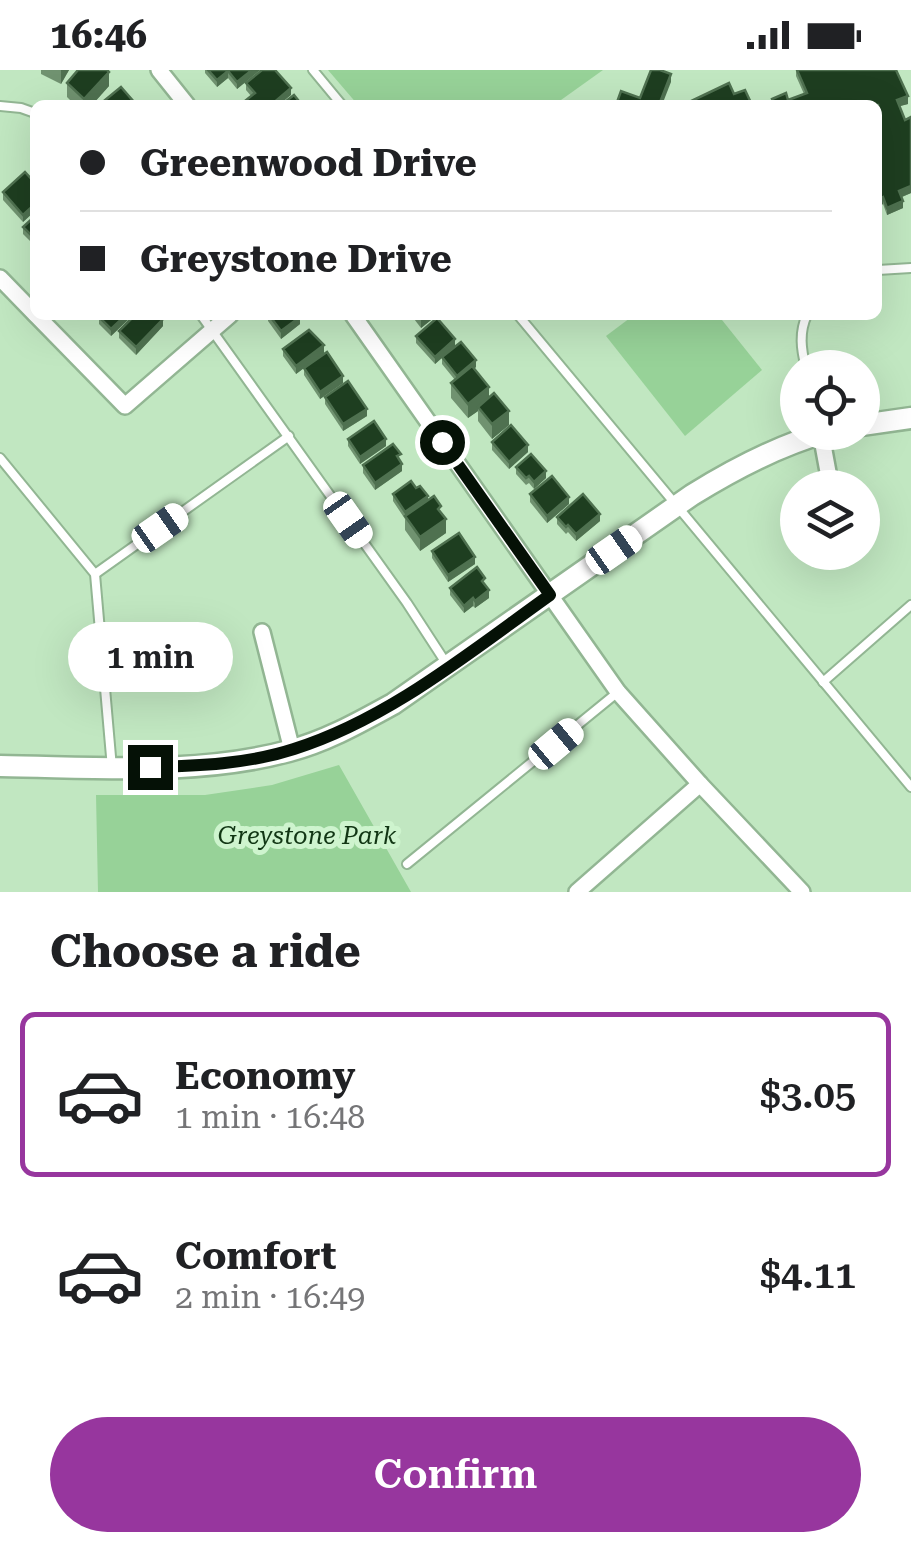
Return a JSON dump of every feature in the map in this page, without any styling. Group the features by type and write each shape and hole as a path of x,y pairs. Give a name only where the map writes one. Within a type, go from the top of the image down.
{"street":[{"path":"158,70 183,100"},
{"path":"0,278 30,308"},
{"path":"42,320 125,406 224,320"},
{"path":"357,320 618,692 802,892"},
{"path":"880,422 911,418"},
{"path":"0,766 112,768 225,763 292,750 342,732 394,704 724,475 780,450"},
{"path":"262,632 292,750"},
{"path":"576,892 700,784"}],"lane":[{"path":"313,70 338,100"},
{"path":"0,106 30,111"},
{"path":"882,270 911,268"},
{"path":"205,320 448,667"},
{"path":"522,320 911,787"},
{"path":"802,350 804,320"},
{"path":"95,574 289,436"},
{"path":"0,458 95,574 112,768"},
{"path":"823,682 911,605"},
{"path":"408,864 618,692"}],"green space":[{"path":"328,70 603,70 561,100 354,100"},
{"path":"627,320 722,320 762,370 685,436 606,336"},
{"name":"Greystone Park","path":"339,765 411,892 98,892 96,795 205,795 272,785"}],"building":[{"path":"78,70 109,72 84,99 67,83"},
{"path":"208,70 252,70 237,82 228,71 217,80"},
{"path":"262,70 275,70 291,88 277,100 246,100 255,93 246,83"},
{"path":"651,70 671,74 661,100 618,100 621,91 640,98"},
{"path":"797,70 896,70 908,96 897,100 905,120 911,117 911,186 899,191 903,201 887,208 882,198 882,100 788,100 807,93"},
{"path":"729,83 734,94 745,90 750,100 693,100"},
{"path":"121,87 132,100 105,100"},
{"path":"786,93 788,100 772,100 772,99"},
{"path":"25,172 30,178 30,209 23,215 3,192"},
{"path":"102,320 121,320 111,329"},
{"path":"130,320 162,320 136,347 119,331"},
{"path":"273,320 296,320 281,331"},
{"path":"439,320 455,339 435,357 416,336"},
{"path":"309,330 324,345 296,366 283,349"},
{"path":"461,342 476,360 457,376 442,357"},
{"path":"327,352 343,376 320,392 304,368"},
{"path":"472,366 489,387 468,404 451,383"},
{"path":"348,381 367,409 343,424 325,397"},
{"path":"494,393 509,411 492,424 478,407"},
{"path":"374,421 386,439 360,457 348,439"},
{"path":"511,425 528,445 509,462 492,442"},
{"path":"393,444 401,454 397,456 402,464 375,483 363,465"},
{"path":"531,454 546,471 534,482 516,467"},
{"path":"552,476 569,497 547,516 530,494"},
{"path":"411,481 428,496 405,512 393,494"},
{"path":"583,494 600,514 576,534 557,517"},
{"path":"434,496 446,519 420,537 405,516"},
{"path":"459,533 475,557 448,575 432,551"},
{"path":"477,567 489,590 464,606 450,588"}],"route":[{"path":"150,767 268,756 342,732 394,704 550,595 442,442"}]}
